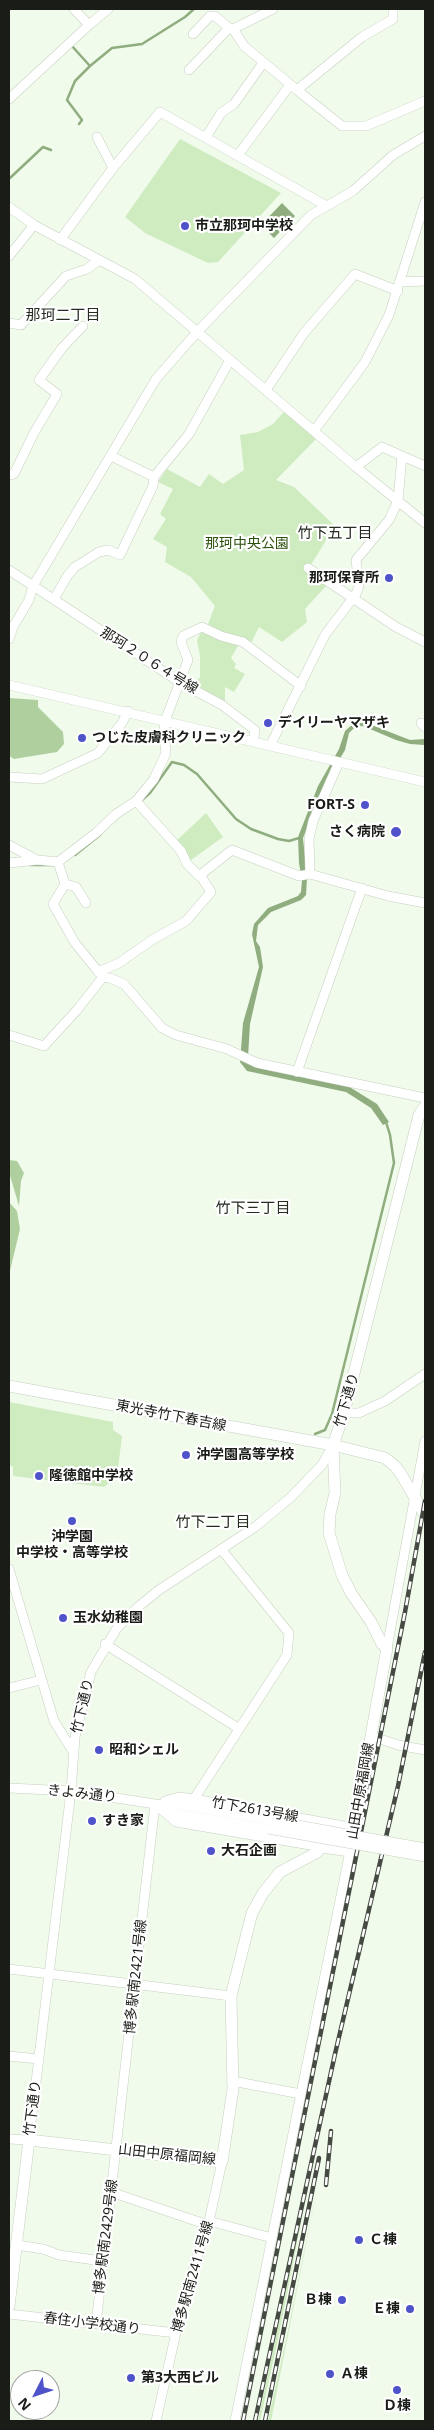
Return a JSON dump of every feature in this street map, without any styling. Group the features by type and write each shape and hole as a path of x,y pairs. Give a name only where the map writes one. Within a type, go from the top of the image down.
{"main road":[{"name":"竹下通り","path":"333,1445 344,1414 419,1115 425,1106"},
{"name":"東光寺竹下春吉線","path":"9,1386 333,1445 385,1458 395,1466 416,1497"},
{"path":"333,1445 335,1492 330,1514 329,1533 347,1584 371,1622 382,1644 387,1648"},
{"path":"416,1497 425,1515"},
{"name":"山田中原福岡線","path":"29,2140 222,2162 232,2081 230,1996 252,1913 263,1893 280,1872 316,1854 322,1847 350,1851 387,1648"},
{"name":"竹下通り","path":"9,2306 29,2140"}],"street":[{"path":"74,9 89,25"},
{"path":"9,99 108,9"},
{"path":"189,70 231,28 273,9"},
{"path":"238,155 294,88 362,37 393,19 393,9"},
{"path":"193,34 210,16 215,16 231,28 244,46 263,63 342,126 366,126 425,101"},
{"path":"206,137 221,113 234,104 263,63"},
{"path":"60,240 113,168 160,112 325,205"},
{"path":"9,639 13,627 29,600 33,586 156,379 197,332 312,215 325,205 353,191 393,155 425,136"},
{"path":"97,137 113,168"},
{"path":"314,431 365,362 389,315 425,202"},
{"path":"9,207 34,225 135,280 425,523"},
{"path":"9,256 34,225"},
{"path":"9,323 21,325 66,276 87,269 98,261"},
{"path":"266,390 304,333 355,274 398,286 425,281"},
{"path":"9,475 14,474 34,433 57,394 39,380 62,348 82,326"},
{"path":"54,599 68,575 75,568 99,552 108,550 120,554 153,486 154,477 189,434 230,360"},
{"path":"356,467 382,447 425,466"},
{"path":"111,456 154,477"},
{"path":"271,744 325,635 359,586 356,560 389,520 398,501 402,456"},
{"path":"308,568 396,627 425,642"},
{"name":"那珂２０６４号線","path":"9,570 181,683 222,705 255,730 253,742"},
{"path":"9,863 38,860 58,862 96,833 116,814 136,801 154,779 166,753 165,721 181,683 188,660 180,642 183,636 202,627 221,636 243,642 301,686"},
{"path":"9,685 128,711 253,742 271,744 425,782"},
{"path":"9,777 42,779 98,753 122,723 128,711"},
{"path":"310,874 309,839 313,820 338,762"},
{"path":"9,1035 44,1046 78,1010 100,974 152,940 186,921 211,892 200,875 187,864 181,851 136,801"},
{"path":"9,845 38,860"},
{"path":"200,875 232,850 299,876 310,874 388,896 425,903"},
{"path":"58,862 65,884 53,904 75,943 100,974 124,984 156,1022 169,1032 227,1049 245,1058 297,1072 425,1098"},
{"path":"65,884 76,886 86,903"},
{"path":"297,1072 362,888"},
{"path":"344,1414 360,1413 384,1401 425,1374"},
{"path":"387,1648 425,1441"},
{"name":"竹下通り","path":"29,2140 71,1791 75,1737 86,1684 105,1644 126,1618 148,1598 255,1527 290,1498 322,1464 333,1445"},
{"path":"194,1799 238,1728 287,1655 289,1633 222,1549"},
{"path":"9,1569 40,1680 54,1722 74,1754"},
{"path":"105,1644 238,1728"},
{"path":"9,1688 40,1680"},
{"path":"371,1736 398,1745 425,1750"},
{"name":"きよみ通り","path":"9,1788 71,1791 155,1804 179,1805 269,1825"},
{"name":"竹下2613号線","path":"155,1804 179,1797 355,1828"},
{"path":"155,1804 176,1822 322,1847"},
{"name":"博多駅南2421号線","path":"116,2150 155,1804"},
{"path":"269,1825 425,1848"},
{"path":"269,1825 425,1857"},
{"path":"235,2421 350,1851"},
{"path":"9,1969 230,1996"},
{"path":"9,2056 39,2059"},
{"path":"232,2081 301,2094"},
{"path":"9,2139 29,2140"},
{"name":"博多駅南2429号線","path":"96,2324 116,2150"},
{"name":"博多駅南2411号線","path":"156,2421 185,2293 208,2223 222,2162"},
{"path":"111,2192 208,2223 272,2238"},
{"path":"17,2245 43,2249 58,2255 102,2261"},
{"name":"春住小学校通り","path":"9,2314 176,2333"}],"green space":[{"path":"180,139 281,193 218,262 208,263 145,233 125,217"},
{"name":"那珂中央公園","path":"284,412 316,439 276,480 294,487 335,526 307,571 327,585 305,609 307,622 282,642 259,627 250,645 222,634 208,624 215,606 191,577 165,562 167,547 153,539 166,519 160,514 173,489 158,482 167,469 200,487 209,474 223,484 244,470 240,435 258,432 273,424"},
{"path":"203,628 239,644 231,658 236,664 234,668 245,674 234,692 225,687 225,703 193,685 200,677 200,656 197,640"},
{"path":"206,813 223,837 191,860 176,841"},
{"path":"9,1402 113,1422 113,1430 122,1436 117,1477 104,1487 13,1476 13,1467 9,1464"},
{"path":"310,2177 278,2339 260,2421 258,2421"},
{"path":"319,2179 271,2421 268,2421 286,2340"}],"shaded area":[{"path":"282,203 295,216 274,238 261,225"},
{"path":"9,698 38,700 38,707 63,732 64,744 57,752 14,759 9,756"},
{"path":"364,722 410,740 425,739 425,745 410,744 396,740 363,726 355,727 349,733 345,750 323,788 303,838 307,878 306,895 301,900 271,912 258,925 256,941 260,947 263,967 250,1024 248,1057 251,1065 348,1086 377,1104 389,1122 383,1125 371,1108 346,1092 247,1071 240,1062 243,1023 259,967 252,934 254,924 268,908 298,896 301,892 302,880 298,837 318,786 339,749 345,731 354,723"},
{"path":"9,1160 17,1161 24,1173 21,1181 19,1206 9,1172"},
{"path":"9,1202 17,1211 20,1229 9,1275"}],"waterway":[{"path":"79,124 82,120 67,100 75,81 112,48 142,44 185,17 194,9"},
{"path":"71,45 90,66"},
{"path":"10,178 43,147 51,150"},
{"path":"142,800 150,793 172,762 184,765 197,774 236,819 251,829 278,839 289,841 299,838"},
{"path":"75,855 100,835"},
{"path":"30,865 57,865"},
{"path":"315,1434 325,1430 332,1414 394,1163 386,1122"}],"railway":[{"path":"243,2421 405,1612 425,1501"},
{"path":"255,2421 335,2054 398,1786 425,1652"},
{"path":"326,2185 331,2131"},
{"path":"265,2421 319,2158"}],"place":[{"name":"市立那珂中学校","path":"185,226"},
{"name":"那珂保育所","path":"389,578"},
{"name":"デイリーヤマザキ","path":"268,723"},
{"name":"つじた皮膚科クリニック","path":"82,738"},
{"name":"FORT-S","path":"365,805"},
{"name":"さく病院","path":"396,832"},
{"name":"沖学園高等学校","path":"186,1455"},
{"name":"隆徳館中学校","path":"39,1476"},
{"name":"沖学園 中学校・高等学校","path":"72,1521"},
{"name":"玉水幼稚園","path":"63,1618"},
{"name":"昭和シェル","path":"99,1750"},
{"name":"すき家","path":"92,1821"},
{"name":"大石企画","path":"211,1851"},
{"name":"Ｃ棟","path":"359,2240"},
{"name":"Ｂ棟","path":"342,2300"},
{"name":"Ｅ棟","path":"410,2309"},
{"name":"Ａ棟","path":"330,2374"},
{"name":"第3大西ビル","path":"131,2378"},
{"name":"Ｄ棟","path":"397,2390"}],"district":[{"name":"那珂二丁目","path":"63,316"},
{"name":"竹下五丁目","path":"335,534"},
{"name":"竹下三丁目","path":"253,1209"},
{"name":"竹下二丁目","path":"213,1523"}]}
